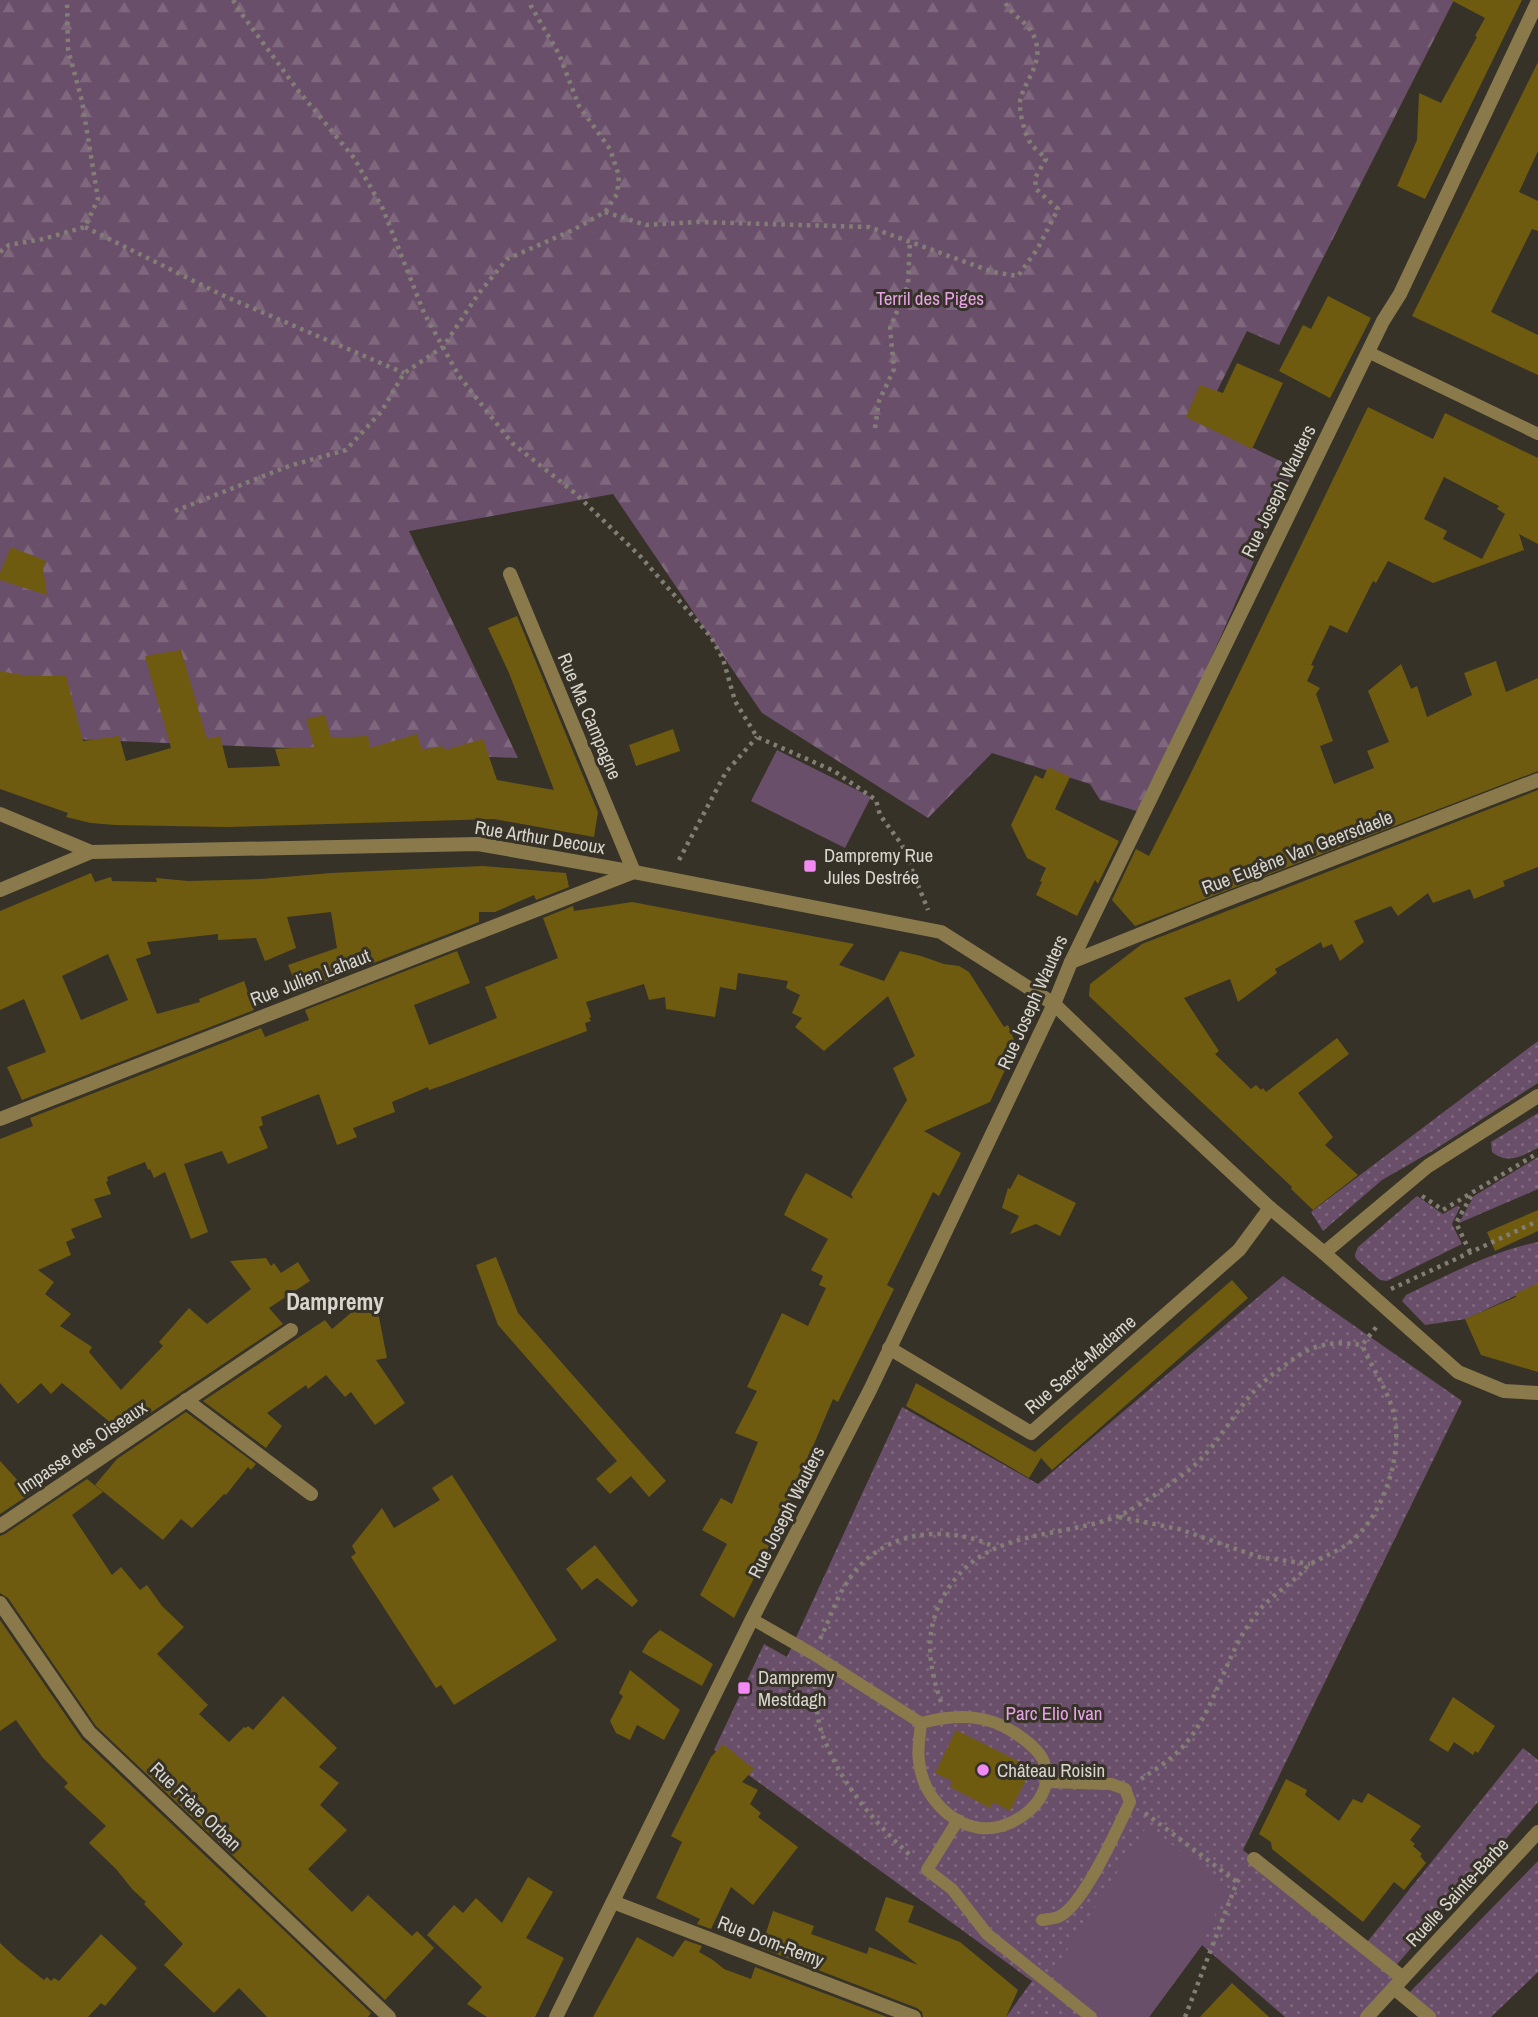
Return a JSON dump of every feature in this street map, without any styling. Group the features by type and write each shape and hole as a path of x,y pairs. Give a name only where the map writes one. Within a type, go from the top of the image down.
{"street":[{"name":"Rue Joseph Wauters","path":"556,2017 752,1619 864,1402 1054,1004 1070,962 1382,321 1400,294 1538,1"},
{"name":"Rue Ma Campagne","path":"510,574 634,872"},
{"name":"Rue Eugène Van Geersdaele","path":"1070,962 1538,780"},
{"name":"Rue Arthur Decoux","path":"0,814 91,852 478,844 634,872 936,931 1054,1004"},
{"path":"0,890 91,852"},
{"name":"Rue Julien Lahaut","path":"0,1119 634,872"},
{"path":"1054,1004 1270,1208 1458,1372 1504,1391 1538,1393"},
{"path":"1324,1253 1428,1166 1538,1096"},
{"name":"Rue Sacré-Madame","path":"889,1348 1031,1433 1239,1250 1270,1208"},
{"name":"Impasse des Oiseaux","path":"0,1526 291,1330"},
{"path":"186,1400 311,1494"},
{"name":"Rue Frère Orban","path":"0,1603 89,1731 389,2017"},
{"name":"Ruelle Sainte-Barbe","path":"1367,2017 1538,1832"},
{"path":"1254,1859 1399,1983 1429,2017"},
{"name":"Rue Dom-Remy","path":"613,1902 914,2017"}],"lane":[{"path":"1368,352 1538,434"},
{"path":"752,1619 813,1654 921,1723 946,1716 989,1720 1013,1731 1031,1745 1044,1762 1047,1782 1040,1800 1023,1818 980,1828 958,1820 944,1811 929,1792 922,1776 918,1759 921,1723"},
{"path":"1042,1920 1060,1916 1078,1898 1108,1848 1130,1802 1125,1789 1111,1784 1047,1782"},
{"path":"958,1820 927,1870 952,1889 987,1934 1091,2017"}],"path":[{"path":"67,0 68,49 82,101 98,199 85,227"},
{"path":"233,0 297,89 354,158 383,209 424,313 459,376 512,443 576,493 640,556 711,637 723,659 735,701 757,737 834,771 876,800 880,815 902,845 936,931"},
{"path":"175,511 289,467 346,450 381,412 404,373 443,347 479,293 507,259 573,230 605,212 617,194 619,176 610,149 579,106 559,54 529,0"},
{"path":"605,212 646,225 698,222 869,227 993,272 1018,276 1038,248 1058,209 1035,189 1035,177 1046,159 1031,143 1019,100 1036,68 1037,44 1030,27 1008,9 1004,0"},
{"path":"0,252 9,245 85,227 222,295 404,373"},
{"path":"875,428 879,401 894,369 890,328 908,285 910,242"},
{"path":"668,879 726,772 757,737"},
{"path":"1406,1185 1443,1210 1538,1153"},
{"path":"1470,1252 1456,1223 1475,1190"},
{"path":"1387,1291 1538,1221"},
{"path":"1362,1345 1379,1326 1370,1318"},
{"path":"946,1716 934,1684 930,1656 932,1622 944,1594 977,1558 996,1547 1118,1517 1170,1485 1198,1462 1254,1392 1287,1363 1303,1352 1319,1346 1344,1343 1362,1345"},
{"path":"1125,1789 1167,1761 1186,1744 1214,1696 1236,1644 1269,1599 1310,1564 1352,1541 1368,1524 1380,1504 1392,1465 1395,1429 1392,1409 1362,1345"},
{"path":"1118,1517 1179,1529 1259,1557 1310,1564"},
{"path":"927,1870 868,1813 851,1790 828,1749 817,1708 813,1654 846,1584 880,1549 907,1536 918,1534 961,1536 996,1547"},
{"path":"1130,1802 1237,1882 1185,2017"}],"green space":[{"name":"Terril des Piges","path":"0,0 1454,0 1279,345 1247,331 1201,423 1295,468 1143,813 1100,800 1090,784 992,753 928,818 762,713 613,494 409,531 518,758 48,738 0,720"},
{"path":"777,750 871,797 845,848 751,801"},
{"path":"1538,1041 1538,1083 1382,1180 1323,1231 1311,1212"},
{"path":"1538,1113 1538,1148 1509,1159 1492,1152 1491,1142"},
{"path":"1538,1157 1538,1189 1459,1223 1474,1196"},
{"path":"1417,1196 1443,1214 1460,1207 1452,1224 1462,1244 1387,1281 1380,1280 1356,1259 1358,1247"},
{"path":"1538,1242 1538,1285 1466,1319 1425,1325 1402,1301 1406,1295 1470,1264"},
{"name":"Parc Elio Ivan","path":"1283,1276 1462,1401 1243,1850 1364,1946 1523,1748 1538,1760 1538,1802 1393,1969 1403,1978 1366,2017 1285,2017 1202,1945 1149,2017 1006,2017 1032,1981 714,1750 764,1644 787,1657 902,1407 1038,1484"},
{"path":"1147,1826 1227,1886 1202,1945 1149,2017 1100,2017 1049,1974 1063,1957"},
{"path":"1538,1861 1538,1972 1491,2017 1435,2017 1405,1997"}],"building":[{"path":"1451,0 1522,0 1425,199 1397,186 1417,140 1419,93 1441,103 1485,18"},
{"path":"1538,62 1538,151 1519,192 1538,201 1538,231 1532,229 1491,312 1538,335 1538,375 1412,316"},
{"path":"1328,296 1371,318 1330,398 1279,371 1303,325 1311,329"},
{"path":"1237,363 1283,383 1252,449 1186,417 1200,385 1223,393"},
{"path":"1368,407 1433,439 1445,413 1538,458 1538,544 1519,534 1524,550 1433,583 1388,561 1376,583 1373,581 1347,633 1330,625 1311,665 1314,666 1307,681 1320,688 1316,694 1333,741 1320,746 1334,784 1374,768 1367,751 1389,742 1368,691 1401,664 1411,689 1417,686 1427,717 1472,695 1464,673 1496,661 1506,692 1538,678 1538,771 1135,926 1112,900 1136,849 1149,856","holes":["1444,477 1499,506 1497,509 1505,514 1482,559 1443,539 1447,531 1424,519"]},
{"path":"11,547 46,561 43,568 47,595 0,580 0,573"},
{"path":"517,616 598,812 594,837 494,819 227,827 115,825 66,817 68,813 0,789 0,671 27,676 66,676 83,741 119,736 126,761 171,748 145,656 181,650 207,739 220,736 228,768 280,766 275,749 314,747 306,719 325,715 331,738 368,736 370,748 417,734 422,750 443,746 445,750 483,739 497,780 554,790 509,673 488,628"},
{"path":"673,729 680,751 636,766 629,745"},
{"path":"1048,767 1070,777 1055,809 1119,841 1098,884 1095,880 1077,916 1036,895 1046,868 1027,858 1011,825 1035,775 1043,779"},
{"path":"1538,790 1538,867 1503,881 1505,886 1474,899 1470,889 1433,903 1428,893 1398,916 1391,906 1354,921 1364,942 1340,961 1332,944 1323,948 1321,942 1275,969 1277,973 1238,1002 1230,979 1184,998 1219,1051 1215,1054 1251,1089 1256,1085 1266,1092 1337,1038 1349,1054 1298,1093 1333,1137 1325,1145 1358,1175 1313,1210 1292,1187 1089,996 1090,984 1142,944"},
{"path":"483,866 566,873 569,887 536,900 534,895 495,912 479,912 479,922 299,992 288,965 337,948 331,912 287,917 296,948 265,961 256,938 218,940 218,934 147,942 151,954 136,959 157,1014 200,1002 199,999 244,981 254,1010 22,1100 7,1067 46,1052 24,999 0,1010 0,911 91,873 95,882 111,877 112,881 157,882 156,878 188,881 261,879","holes":["108,954 128,1000 81,1020 62,976"]},
{"path":"632,902 854,944 839,965 884,981 900,951 959,966 969,972 1004,1027 1008,1025 1015,1042 1014,1051 990,1102 924,1131 961,1153 939,1196 933,1192 887,1285 894,1289 838,1402 833,1399 775,1536 734,1618 700,1595 727,1544 702,1530 721,1498 732,1504 758,1442 735,1433 757,1391 747,1387 782,1313 808,1326 826,1288 819,1285 823,1276 811,1270 828,1239 784,1215 791,1200 806,1173 853,1199 851,1194 907,1100 893,1068 915,1056 888,996 824,1051 795,1027 802,1018 792,1013 800,995 786,988 788,981 738,973 736,990 720,987 715,1017 666,1009 665,997 649,1000 644,984 586,1002 591,1017 591,1021 585,1023 587,1031 392,1102 395,1112 353,1128 357,1137 337,1145 319,1094 261,1117 263,1125 259,1127 268,1148 228,1164 222,1151 184,1164 208,1232 191,1239 165,1172 154,1178 145,1162 107,1177 106,1182 111,1194 94,1199 102,1217 71,1229 75,1238 66,1242 71,1255 38,1270 54,1282 45,1294 71,1314 60,1326 92,1347 89,1352 121,1390 163,1346 159,1342 189,1308 207,1324 251,1289 230,1261 266,1258 271,1266 274,1263 281,1273 298,1262 310,1281 269,1308 283,1324 122,1432 62,1383 51,1394 41,1383 18,1404 0,1383 0,1139 33,1126 30,1118 261,1028 265,1037 309,1020 305,1010 457,951 470,983 414,1005 429,1045 497,1018 485,987 558,958 543,918 573,906 574,911"},
{"path":"1018,1174 1076,1203 1060,1236 1036,1224 1010,1234 1019,1216 1002,1208 1008,1188 1010,1189"},
{"path":"1538,1210 1538,1231 1495,1251 1487,1232"},
{"path":"496,1257 518,1313 666,1481 649,1497 631,1476 610,1494 596,1479 617,1461 498,1325 476,1265"},
{"path":"1232,1280 1248,1298 1052,1470 1041,1458 1029,1478 906,1406 916,1383 1035,1452"},
{"path":"1538,1283 1538,1372 1481,1355 1465,1319 1516,1297 1515,1294"},
{"path":"372,1295 376,1302 387,1358 376,1360 405,1403 375,1425 351,1392 345,1397 326,1375 308,1389 306,1385 267,1413 282,1426 266,1448 203,1401 325,1320 332,1329"},
{"path":"186,1412 256,1464 251,1470 248,1467 226,1495 224,1494 192,1528 181,1519 163,1540 95,1485 117,1459"},
{"path":"0,1461 30,1494 0,1514"},
{"path":"452,1475 557,1640 454,1705 441,1685 436,1688 351,1557 356,1553 352,1546 382,1508 394,1528 440,1500 432,1488"},
{"path":"87,1479 103,1492 72,1515 112,1575 121,1567 140,1590 147,1585 162,1606 184,1627 157,1654 208,1705 199,1714 229,1742 244,1727 248,1726 253,1730 283,1696 337,1748 319,1767 339,1783 320,1805 347,1830 308,1869 352,1912 368,1895 412,1936 417,1931 434,1948 385,2000 96,1726 8,1598 0,1593 0,1536"},
{"path":"595,1545 638,1601 632,1607 597,1578 582,1590 566,1569"},
{"path":"0,1620 82,1739 371,2013 368,2017 267,2017 239,1988 214,2013 164,1965 183,1944 89,1843 106,1826 64,1787 68,1783 43,1758 16,1720 0,1731"},
{"path":"660,1630 713,1664 702,1686 642,1652 649,1640"},
{"path":"630,1670 680,1710 664,1740 637,1725 630,1740 616,1733 610,1721 623,1696 619,1693"},
{"path":"1453,1697 1495,1726 1478,1753 1475,1751 1473,1755 1454,1742 1448,1752 1429,1740"},
{"name":"Château Roisin","path":"956,1730 1032,1768 1010,1811 993,1802 990,1808 950,1787 952,1781 935,1773"},
{"path":"723,1744 754,1769 742,1782 758,1790 750,1804 761,1813 758,1817 798,1847 753,1905 731,1887 711,1929 697,1924 700,1919 656,1898 682,1842 671,1836 711,1757"},
{"path":"1286,1779 1307,1790 1305,1795 1339,1821 1353,1799 1362,1803 1368,1793 1421,1826 1410,1840 1426,1863 1404,1890 1394,1882 1363,1922 1272,1849 1271,1842 1259,1834"},
{"path":"528,1877 553,1892 526,1938 564,1958 535,2017 487,2017 467,2004 482,1987 427,1935 454,1905 463,1913 476,1898 502,1923"},
{"path":"886,1897 914,1906 908,1922 960,1942 1018,1990 1006,2017 923,2017 917,2008 761,1948 773,1911 814,1926 811,1934 867,1954 869,1947 918,1965 875,1930"},
{"path":"101,1934 137,1968 105,2006 101,2003 88,2017 0,2017 0,1943 44,1980 47,1977 51,1981 54,1978 59,1981"},
{"path":"637,1937 673,1957 685,1940 702,1946 699,1952 724,1969 751,1979 755,1967 887,2017 593,2017"},
{"path":"1232,1983 1269,2017 1200,2017"}],"place":[{"name":"Dampremy Rue Jules Destrée","path":"810,866"},
{"name":"Dampremy Mestdagh","path":"744,1688"},
{"name":"Château Roisin","path":"983,1770"}],"district":[{"name":"Dampremy","path":"335,1301"}]}
